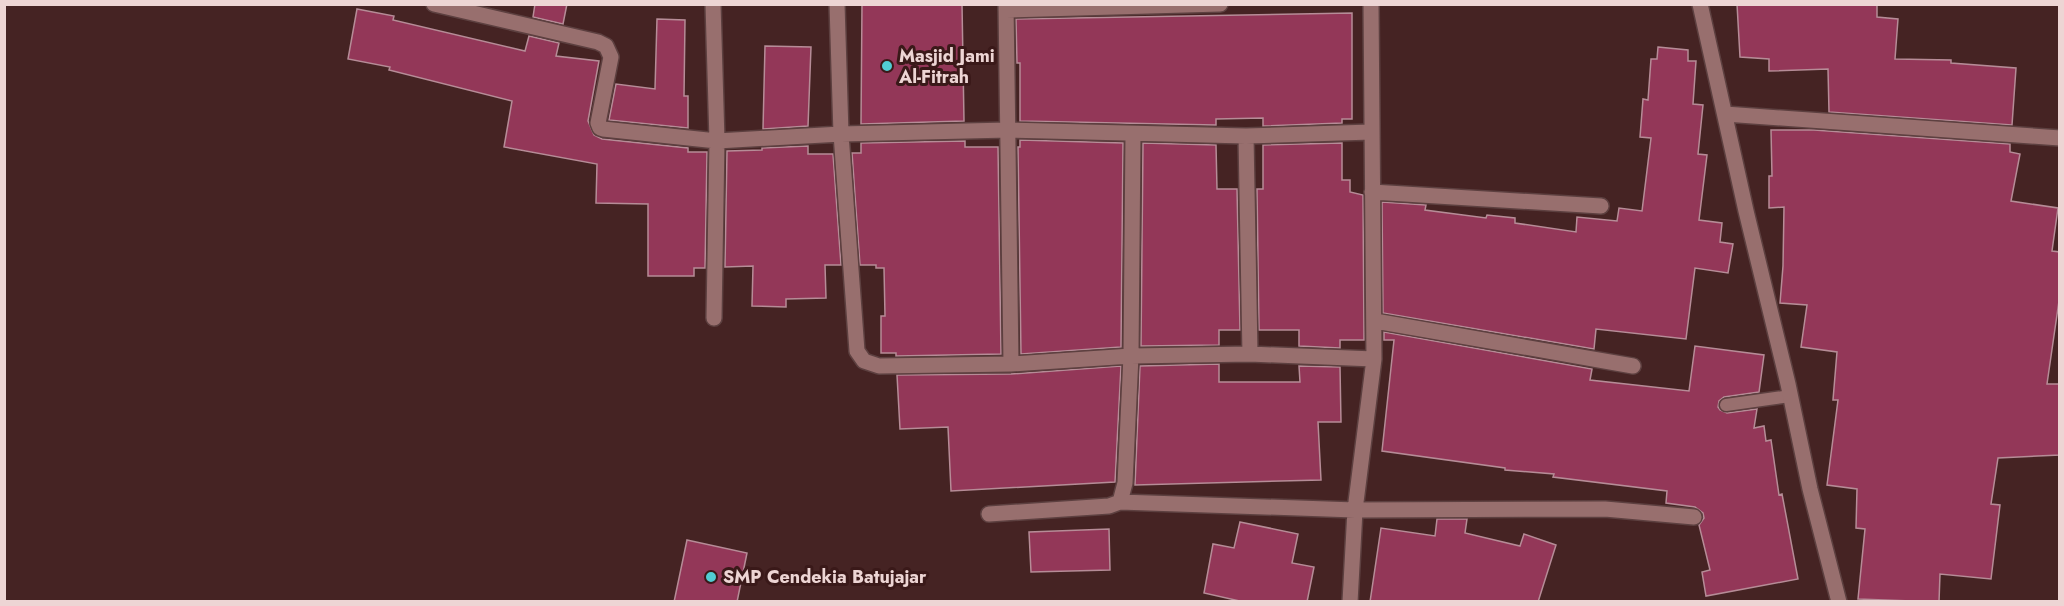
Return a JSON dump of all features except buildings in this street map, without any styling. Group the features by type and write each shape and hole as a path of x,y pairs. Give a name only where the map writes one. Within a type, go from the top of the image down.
{"street":[{"path":"434,4 598,42 606,46 610,57 598,123 600,128 717,141 841,134 1008,130 1133,135 1246,136 1371,132"},
{"path":"713,4 717,141 714,318"},
{"path":"837,4 841,134 857,351 864,361 879,366 1011,364 1131,356 1250,354 1374,359"},
{"path":"1011,364 1006,7 1220,4"},
{"path":"1350,602 1355,510 1374,359 1371,4"},
{"path":"1700,4 1790,396 1809,489 1839,602"},
{"path":"1725,114 2060,138"},
{"path":"1120,502 1125,483 1131,356 1133,135"},
{"path":"1246,136 1250,354"},
{"path":"1372,192 1601,206"},
{"path":"1375,321 1633,366"},
{"path":"989,514 1109,506 1120,502 1355,510 1605,509 1694,517"}],"lane":[{"path":"1726,405 1790,396"}],"place":[{"name":"Masjid Jami Al-Fitrah","path":"887,66"},
{"name":"SMP Cendekia Batujajar","path":"711,577"}]}
